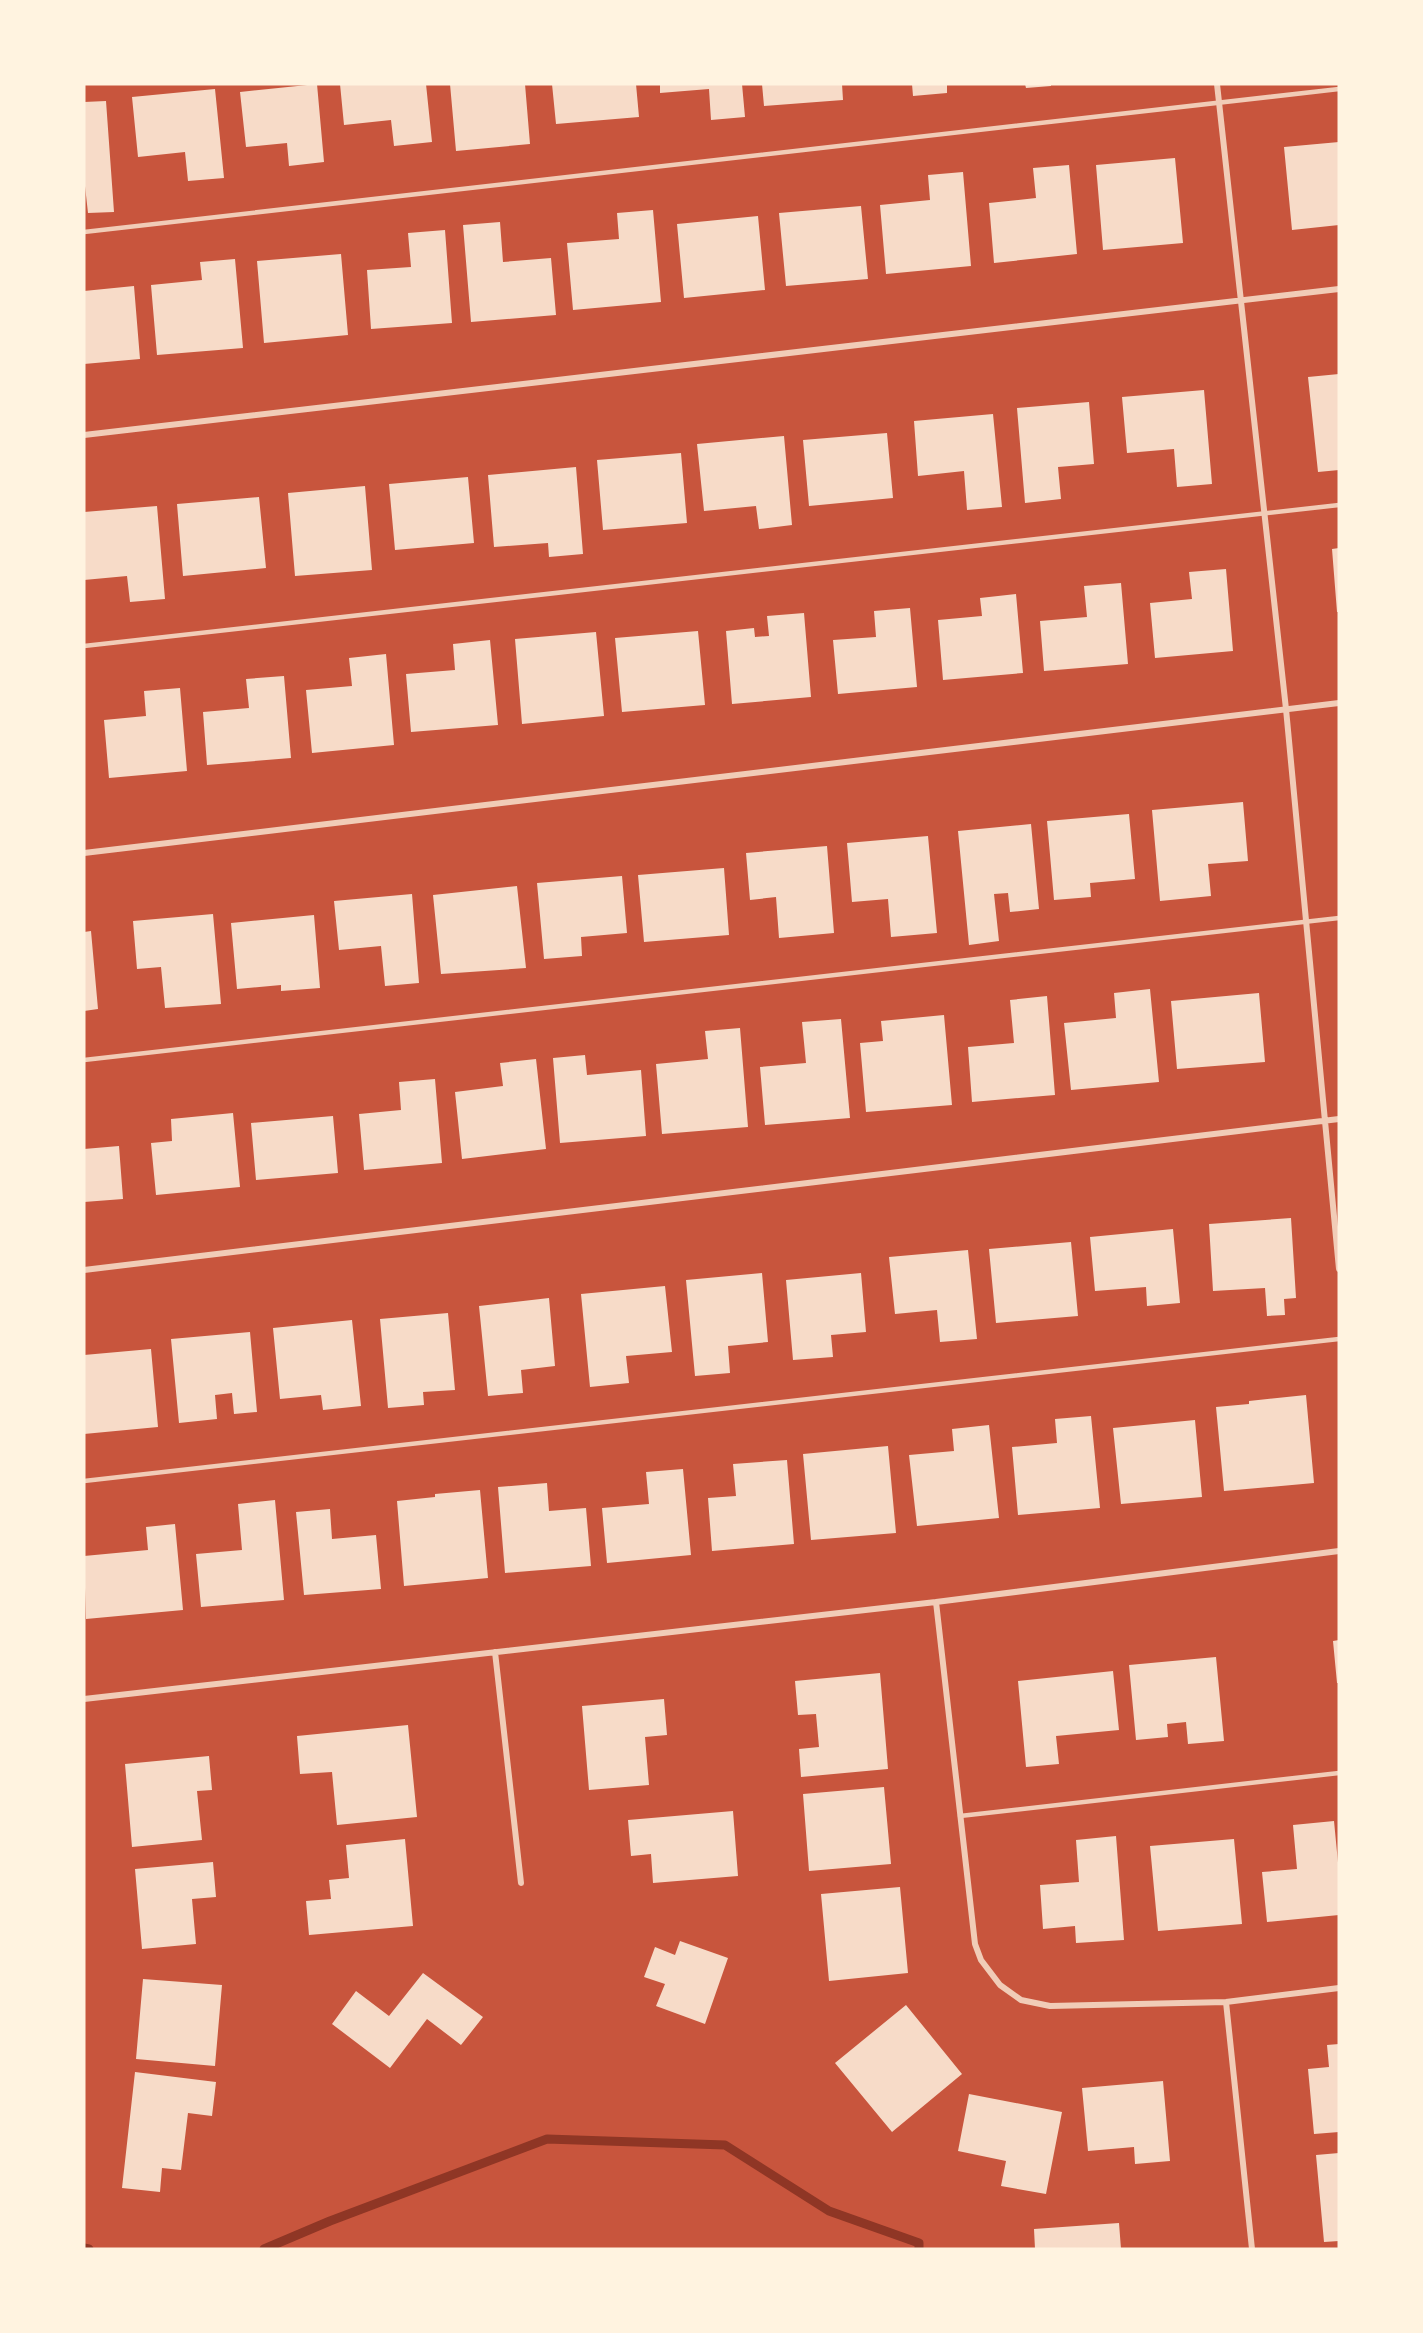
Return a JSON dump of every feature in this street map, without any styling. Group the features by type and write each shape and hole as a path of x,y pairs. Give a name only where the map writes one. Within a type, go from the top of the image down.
{"street":[{"path":"1217,84 1239,301 1286,709 1339,1269"},
{"path":"84,435 1339,290"},
{"path":"84,853 1339,703"},
{"path":"84,1270 1339,1119"},
{"path":"84,1699 936,1602 1339,1551"},
{"path":"936,1602 975,1944 981,1960 1000,1985 1021,2000 1050,2006 1226,2002 1339,1988"},
{"path":"495,1652 521,1882"},
{"path":"1226,2002 1252,2249"}],"lane":[{"path":"84,232 1339,89"},
{"path":"84,646 1339,505"},
{"path":"84,1060 1339,918"},
{"path":"84,1481 1339,1339"},
{"path":"960,1816 1339,1773"}],"building":[{"path":"317,84 324,162 289,166 287,143 246,147 240,92"},
{"path":"340,84 426,84 432,142 394,146 391,120 344,125"},
{"path":"450,84 525,84 530,144 456,151"},
{"path":"552,84 636,84 639,117 556,124"},
{"path":"660,84 742,84 745,117 711,120 709,89 660,93"},
{"path":"762,84 842,84 843,100 764,106"},
{"path":"912,84 947,84 947,93 913,96"},
{"path":"1025,84 1051,84 1051,86 1026,88"},
{"path":"215,89 224,178 188,181 185,152 138,157 132,97"},
{"path":"106,101 114,212 88,213 84,177 84,102"},
{"path":"1339,142 1339,225 1292,230 1284,147"},
{"path":"1175,158 1183,243 1103,250 1096,165"},
{"path":"1069,165 1077,254 994,263 989,203 1036,198 1033,168"},
{"path":"963,172 971,266 886,274 880,205 930,200 928,175"},
{"path":"861,206 868,279 786,286 779,213"},
{"path":"653,210 661,302 573,310 567,243 619,239 617,213"},
{"path":"758,216 765,290 684,298 677,224"},
{"path":"500,222 503,262 551,258 556,315 471,322 463,225"},
{"path":"445,230 452,323 371,329 367,270 411,267 408,233"},
{"path":"341,254 348,335 264,343 257,261"},
{"path":"235,259 243,348 157,355 151,285 202,280 200,262"},
{"path":"134,286 140,359 84,364 84,291"},
{"path":"1339,374 1339,470 1318,472 1308,377"},
{"path":"1204,390 1212,484 1177,487 1174,449 1127,453 1122,397"},
{"path":"1089,402 1094,464 1058,467 1061,499 1025,503 1017,408"},
{"path":"993,414 1002,507 967,510 964,471 918,476 914,421"},
{"path":"887,433 893,498 809,506 803,440"},
{"path":"784,436 792,525 759,529 756,506 704,511 697,444"},
{"path":"681,453 687,523 603,530 597,460"},
{"path":"576,467 583,554 549,557 548,543 494,547 488,475"},
{"path":"468,477 474,543 395,550 389,484"},
{"path":"365,486 372,570 295,576 288,493"},
{"path":"259,497 266,568 183,576 177,504"},
{"path":"157,506 165,599 130,602 127,576 84,580 84,512"},
{"path":"1339,548 1339,612 1337,612 1332,549"},
{"path":"1226,569 1233,651 1155,658 1150,603 1192,599 1189,572"},
{"path":"1121,583 1128,664 1044,671 1040,621 1087,617 1084,586"},
{"path":"1016,594 1023,673 943,680 938,620 982,616 980,598"},
{"path":"910,608 917,687 838,694 833,640 876,637 874,611"},
{"path":"804,613 811,697 732,704 726,631 754,628 755,637 769,636 767,616"},
{"path":"698,631 705,705 622,712 615,638"},
{"path":"596,632 604,716 522,724 515,639"},
{"path":"490,640 498,725 411,732 406,674 455,670 453,644"},
{"path":"386,654 394,745 312,753 306,690 352,686 349,658"},
{"path":"284,676 291,758 207,765 203,712 249,708 246,679"},
{"path":"180,688 187,771 109,778 104,720 146,716 144,691"},
{"path":"1243,802 1248,861 1208,864 1211,896 1160,901 1152,810"},
{"path":"1129,814 1135,879 1090,883 1091,897 1054,900 1047,821"},
{"path":"1031,824 1039,909 1010,912 1008,893 994,894 999,941 969,945 958,831"},
{"path":"928,836 937,933 891,937 888,899 852,902 847,843"},
{"path":"827,846 834,933 779,938 776,897 750,900 746,853"},
{"path":"724,868 729,935 644,942 638,875"},
{"path":"622,876 627,933 581,937 582,956 544,959 537,883"},
{"path":"517,886 526,968 441,974 433,895"},
{"path":"412,894 419,983 385,986 381,946 339,950 334,901"},
{"path":"213,914 221,1004 165,1008 161,967 137,969 133,921"},
{"path":"314,915 320,988 281,991 281,985 237,989 231,923"},
{"path":"91,931 98,1009 84,1011 84,932"},
{"path":"1150,989 1159,1082 1071,1090 1064,1023 1116,1018 1114,993"},
{"path":"1259,993 1265,1062 1177,1069 1171,1001"},
{"path":"1047,996 1055,1095 972,1102 968,1047 1014,1043 1010,1000"},
{"path":"944,1015 952,1105 866,1112 860,1043 883,1041 881,1021"},
{"path":"841,1019 850,1118 765,1125 760,1067 806,1063 802,1022"},
{"path":"740,1028 748,1127 662,1134 656,1064 708,1059 705,1031"},
{"path":"585,1055 587,1075 641,1070 646,1136 560,1143 553,1058"},
{"path":"536,1059 546,1149 462,1159 455,1092 503,1086 500,1063"},
{"path":"435,1079 442,1163 364,1170 359,1114 401,1110 399,1082"},
{"path":"233,1113 240,1187 156,1195 151,1143 172,1141 171,1119"},
{"path":"333,1116 338,1173 256,1180 251,1123"},
{"path":"119,1146 123,1199 84,1202 84,1149"},
{"path":"1291,1218 1296,1298 1284,1299 1285,1315 1267,1316 1265,1288 1213,1291 1209,1224"},
{"path":"1173,1229 1180,1303 1147,1306 1146,1287 1095,1291 1090,1237"},
{"path":"1071,1242 1078,1316 996,1323 989,1249"},
{"path":"968,1250 977,1339 940,1342 937,1310 895,1314 889,1257"},
{"path":"762,1273 768,1342 728,1346 730,1373 695,1376 686,1280"},
{"path":"861,1273 866,1332 831,1335 833,1357 793,1360 786,1280"},
{"path":"665,1286 672,1352 626,1356 629,1383 590,1387 581,1294"},
{"path":"549,1298 555,1366 521,1370 523,1393 488,1396 479,1306"},
{"path":"448,1313 455,1390 423,1392 424,1405 388,1408 380,1319"},
{"path":"352,1320 361,1406 323,1410 321,1395 280,1399 273,1328"},
{"path":"250,1332 257,1412 234,1414 232,1393 215,1395 217,1419 179,1423 171,1339"},
{"path":"151,1349 158,1427 84,1434 84,1355"},
{"path":"1306,1395 1314,1483 1224,1491 1216,1407"},
{"path":"1091,1416 1100,1508 1018,1515 1012,1447 1057,1443 1055,1419"},
{"path":"1195,1420 1202,1497 1121,1504 1113,1428"},
{"path":"989,1425 999,1518 917,1526 909,1455 954,1451 952,1429"},
{"path":"888,1446 896,1533 811,1540 803,1454"},
{"path":"787,1460 794,1544 712,1551 708,1498 736,1496 733,1464"},
{"path":"683,1469 691,1555 607,1563 602,1508 649,1504 646,1472"},
{"path":"547,1483 549,1511 586,1508 591,1566 505,1573 498,1487"},
{"path":"480,1490 488,1578 404,1586 397,1501 435,1497 435,1494"},
{"path":"275,1500 284,1600 201,1607 196,1554 242,1550 238,1504"},
{"path":"330,1509 332,1539 376,1535 381,1589 304,1595 296,1512"},
{"path":"175,1524 183,1610 86,1619 84,1556 148,1550 146,1527"},
{"path":"1339,1640 1339,1683 1337,1683 1333,1641"},
{"path":"1216,1657 1224,1741 1188,1744 1186,1722 1167,1724 1168,1737 1136,1740 1129,1665"},
{"path":"1113,1671 1119,1730 1056,1736 1059,1764 1026,1767 1018,1681"},
{"path":"880,1673 888,1769 801,1777 799,1749 819,1747 816,1714 798,1715 795,1681"},
{"path":"664,1699 667,1735 645,1737 649,1785 589,1790 582,1706"},
{"path":"408,1725 417,1817 337,1825 332,1772 300,1774 297,1736"},
{"path":"209,1756 212,1790 197,1791 202,1840 132,1847 125,1764"},
{"path":"884,1787 891,1864 809,1871 803,1794"},
{"path":"733,1811 738,1876 653,1883 651,1854 631,1856 628,1820"},
{"path":"1334,1821 1339,1873 1339,1915 1267,1922 1262,1872 1297,1869 1293,1825"},
{"path":"1116,1836 1124,1940 1076,1943 1075,1926 1043,1929 1040,1885 1079,1882 1076,1840"},
{"path":"405,1839 413,1926 309,1935 306,1901 331,1899 329,1880 349,1878 346,1845"},
{"path":"1234,1839 1242,1924 1158,1931 1150,1846"},
{"path":"213,1862 216,1897 192,1899 196,1944 142,1949 135,1869"},
{"path":"900,1887 908,1973 829,1981 821,1894"},
{"path":"680,1941 728,1958 705,2024 656,2006 665,1984 644,1977 655,1947 675,1955"},
{"path":"423,1973 483,2017 461,2045 427,2019 390,2068 332,2024 356,1991 389,2016"},
{"path":"143,1979 222,1985 215,2066 136,2059"},
{"path":"906,2005 962,2074 892,2132 835,2063"},
{"path":"1339,2044 1339,2132 1314,2134 1308,2069 1329,2067 1327,2045"},
{"path":"135,2072 216,2082 212,2116 188,2113 181,2170 162,2168 160,2192 122,2188"},
{"path":"1163,2081 1170,2161 1135,2164 1134,2147 1088,2151 1082,2088"},
{"path":"969,2094 1062,2112 1046,2194 1001,2186 1006,2161 958,2151"},
{"path":"1339,2153 1339,2241 1324,2242 1316,2155"},
{"path":"1119,2223 1121,2249 1035,2249 1034,2229"}],"waterway":[{"path":"264,2249 330,2221 547,2139 725,2145 829,2211 919,2243 919,2249"},
{"path":"84,2248 89,2249"}]}
